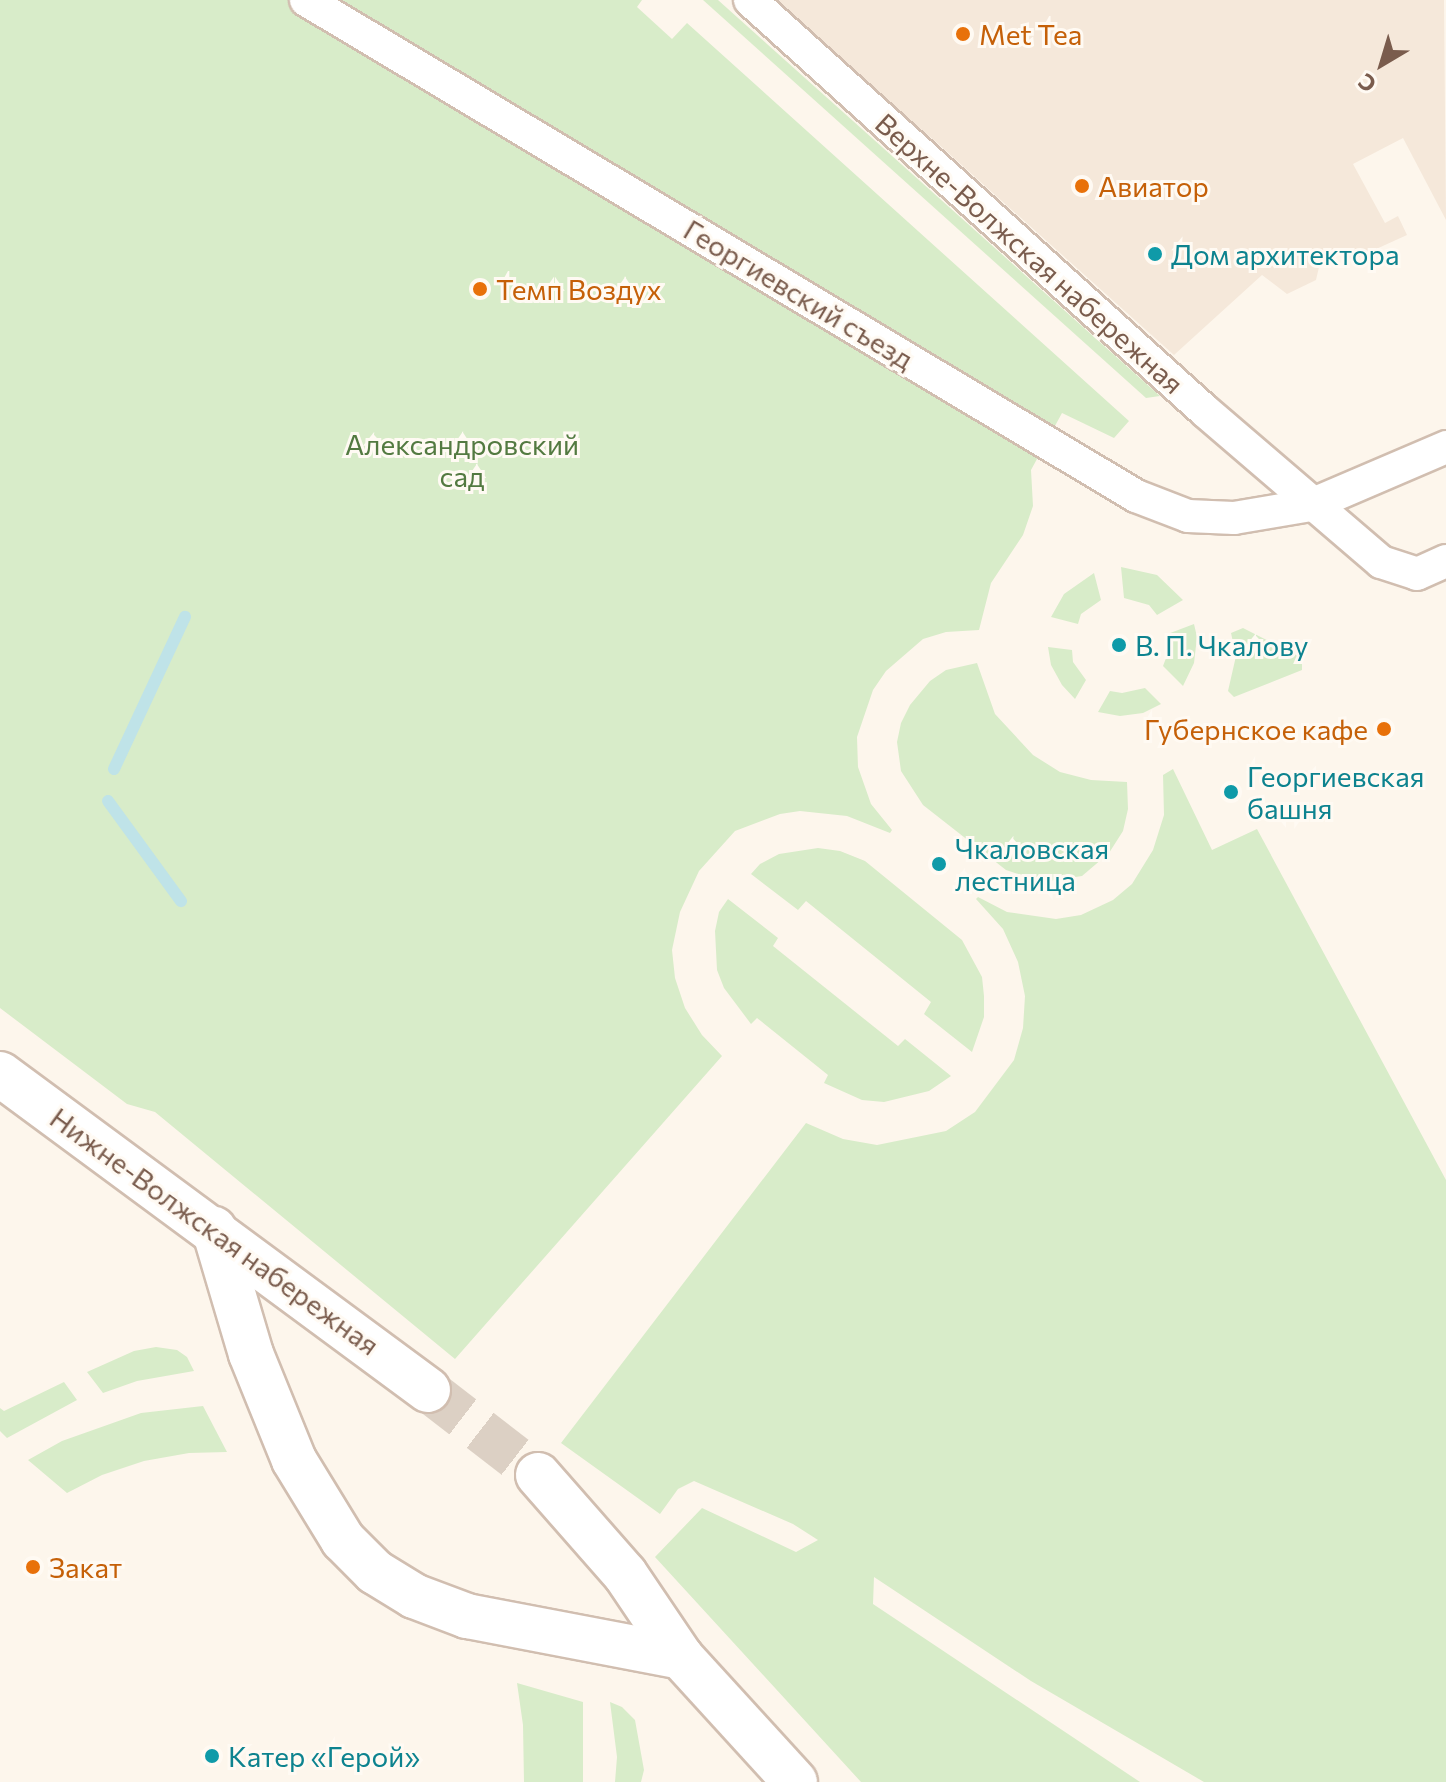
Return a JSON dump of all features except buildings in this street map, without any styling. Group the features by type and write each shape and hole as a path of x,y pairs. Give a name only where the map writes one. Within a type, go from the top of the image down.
{"main road":[{"name":"Нижне-Волжская набережная","path":"0,1074 214,1229 428,1390"},
{"path":"214,1229 251,1354 294,1460 343,1540 375,1572 414,1596 467,1616 681,1657"},
{"path":"538,1475 625,1574 681,1657 795,1782"}],"street":[{"name":"Георгиевский съезд","path":"306,0 1136,496 1188,516 1234,518 1311,505 1446,447"},
{"name":"Верхне-Волжская набережная","path":"750,0 1311,505 1381,562 1417,574 1446,561"}],"shaded area":[{"path":"769,0 1444,0 1446,220 1403,138 1353,164 1385,223 1398,216 1407,235 1352,260 1342,255 1328,257 1319,267 1316,280 1287,294 1262,275 1174,355 936,142"}],"green space":[{"name":"Александровский сад","path":"0,0 642,0 637,7 672,39 687,23 1129,421 1114,438 1062,413 1031,470 1033,506 1023,535 991,583 979,630 946,632 923,639 886,671 873,690 857,737 858,767 871,804 892,830 890,833 847,816 800,811 780,814 735,831 699,871 680,912 672,950 675,978 685,1008 702,1035 722,1056 455,1359 155,1112 127,1104 0,1008"},
{"path":"703,0 718,0 1160,396 1146,398"},
{"path":"1121,567 1157,575 1183,600 1157,615 1149,605 1124,598"},
{"path":"1094,573 1101,600 1081,614 1078,624 1051,617 1064,594"},
{"path":"1194,624 1197,637 1194,663 1183,686 1163,666 1171,645 1165,635"},
{"path":"1243,628 1302,658 1302,670 1234,697 1228,691 1236,656 1231,633"},
{"path":"1048,647 1072,650 1073,662 1086,680 1075,699 1062,685 1051,665"},
{"path":"977,663 995,714 1033,755 1060,772 1091,780 1127,782 1128,809 1123,831 1109,853 1082,876 1043,882 1006,870 923,805 901,771 897,742 901,723 910,705 930,681 946,670"},
{"path":"1145,688 1161,704 1143,713 1120,716 1098,712 1110,691 1122,693"},
{"path":"1173,769 1212,850 1257,829 1446,1180 1446,1782 1204,1782 1031,1681 874,1577 873,1604 1140,1782 861,1782 655,1557 702,1508 796,1552 818,1540 793,1524 694,1481 678,1489 660,1514 561,1443 806,1123 843,1139 877,1145 946,1131 975,1112 1014,1060 1023,1028 1025,996 1018,962 1003,929 976,899 978,897 1007,912 1056,919 1081,915 1113,900 1132,884 1153,850 1164,815 1163,775"},
{"path":"818,848 840,851 865,861 962,940 982,977 984,996 984,1017 972,1052 924,1014 931,1002 806,901 798,910 751,874 760,864 779,854"},
{"path":"728,899 778,938 773,946 898,1046 905,1039 951,1076 929,1091 884,1102 862,1100 824,1083 828,1075 757,1018 751,1024 724,988 717,970 715,931 719,912"},
{"path":"156,1347 177,1350 187,1357 194,1371 137,1381 103,1393 87,1372 134,1351"},
{"path":"64,1382 77,1400 7,1438 0,1431 0,1408 4,1411"},
{"path":"203,1406 227,1452 189,1453 144,1461 102,1475 67,1493 28,1460 62,1441 141,1413"},
{"path":"517,1683 583,1702 583,1782 524,1782 523,1725"},
{"path":"610,1702 622,1707 635,1720 644,1770 641,1782 615,1782 617,1757"}],"waterway":[{"path":"114,769 185,617"},
{"path":"108,801 181,901"}],"tunnel":[{"path":"428,1390 538,1475"}],"place":[{"name":"Met Tea","path":"963,34"},
{"name":"Авиатор","path":"1082,186"},
{"name":"Дом архитектора","path":"1155,254"},
{"name":"Темп Воздух","path":"480,289"},
{"name":"В. П. Чкалову","path":"1119,645"},
{"name":"Губернское кафе","path":"1384,729"},
{"name":"Георгиевская башня","path":"1231,792"},
{"name":"Чкаловская лестница","path":"939,864"},
{"name":"Закат","path":"33,1567"},
{"name":"Катер «Герой»","path":"212,1756"}]}
